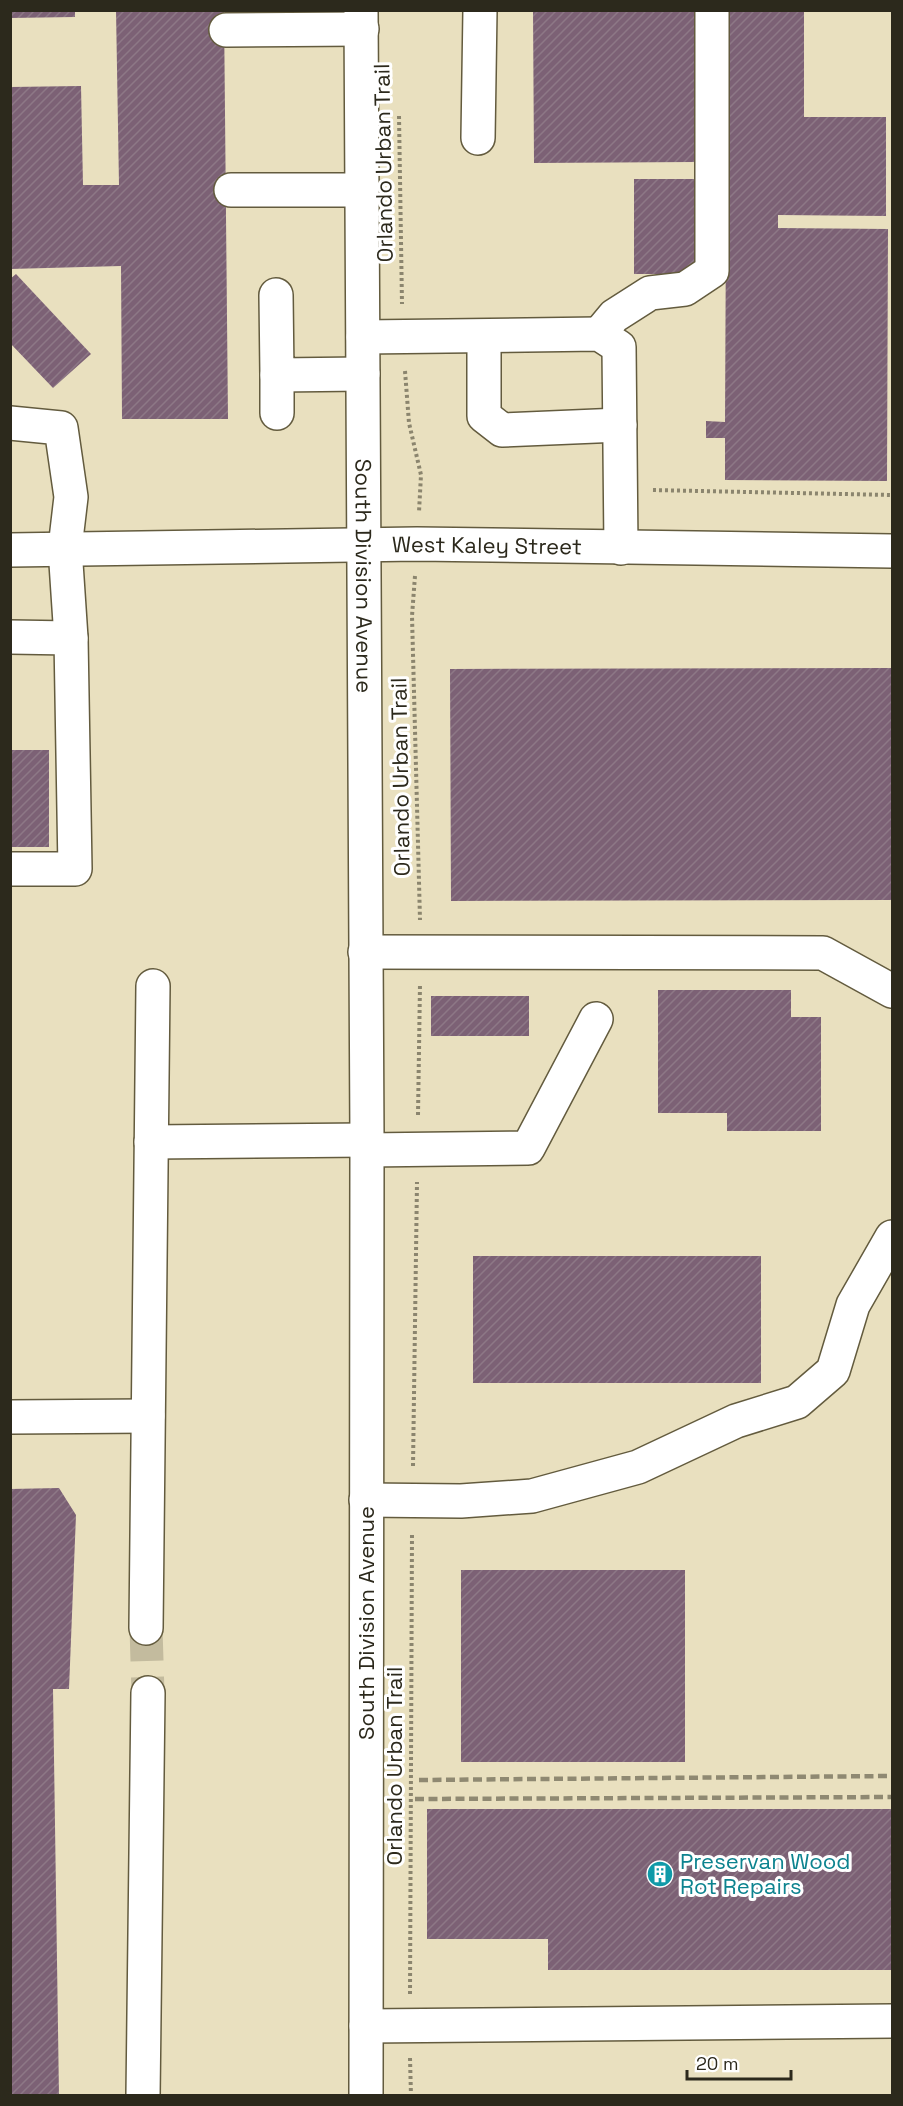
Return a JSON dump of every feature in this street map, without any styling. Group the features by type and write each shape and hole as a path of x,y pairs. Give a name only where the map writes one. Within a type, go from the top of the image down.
{"street":[{"path":"478,138 480,10"},
{"path":"621,548 620,424 609,340 614,316 650,293 685,289 712,271 712,10"},
{"path":"226,30 362,20"},
{"name":"South Division Avenue","path":"362,20 366,1145 366,2096"},
{"path":"231,190 362,190"},
{"path":"276,295 277,413"},
{"path":"363,337 609,340"},
{"path":"484,337 484,416 502,430 620,424"},
{"path":"277,375 363,374"},
{"path":"10,423 61,428 72,497 65,548 72,638 75,869 10,869"},
{"name":"West Kaley Street","path":"10,550 364,544 892,551"},
{"path":"10,637 72,638"},
{"path":"365,952 823,953 892,991"},
{"path":"146,1628 153,987"},
{"path":"151,1142 528,1148 596,1019"},
{"path":"366,1500 461,1501 532,1496 638,1467 736,1421 797,1402 833,1371 853,1305 892,1237"},
{"path":"10,1417 148,1416"},
{"path":"143,2096 148,1693"},
{"path":"366,2026 892,2021"}],"path":[{"name":"Orlando Urban Trail","path":"399,104 402,316"},
{"path":"405,374 409,423 421,476"},
{"path":"651,489 892,495"},
{"name":"Orlando Urban Trail","path":"412,616 420,926"},
{"path":"418,1123 420,984"},
{"path":"413,1476 417,1176"},
{"name":"Orlando Urban Trail","path":"410,1997 412,1536"},
{"path":"411,2067 411,2096"}],"building":[{"path":"10,10 75,10 75,17 10,18"},
{"path":"116,10 224,10 228,419 122,419 121,266 10,269 10,87 81,86 83,185 119,185"},
{"path":"533,10 694,10 695,162 534,163"},
{"path":"727,10 804,10 804,117 886,117 886,216 778,215 778,228 888,229 887,481 725,480 725,438 706,438 706,421 725,422"},
{"path":"634,179 701,179 701,274 634,274"},
{"path":"16,274 91,354 53,388 10,343 10,279"},
{"path":"892,668 892,900 451,901 450,669"},
{"path":"10,750 49,750 49,847 10,847"},
{"path":"658,990 791,990 791,1017 821,1017 821,1131 727,1131 727,1113 658,1113"},
{"path":"431,996 529,996 529,1036 431,1036"},
{"path":"473,1256 761,1256 761,1383 473,1383"},
{"path":"59,1488 76,1515 69,1689 53,1689 59,2096 10,2096 10,1489"},
{"path":"461,1570 685,1570 685,1762 461,1762"},
{"name":"Preservan Wood Rot Repairs","path":"427,1809 892,1809 892,1970 548,1970 548,1939 427,1939"}],"tunnel":[{"path":"146,1628 148,1693"}],"railway":[{"path":"419,1780 892,1776"},
{"path":"415,1799 892,1797"}],"place":[{"name":"Preservan Wood Rot Repairs","path":"660,1874"}]}
